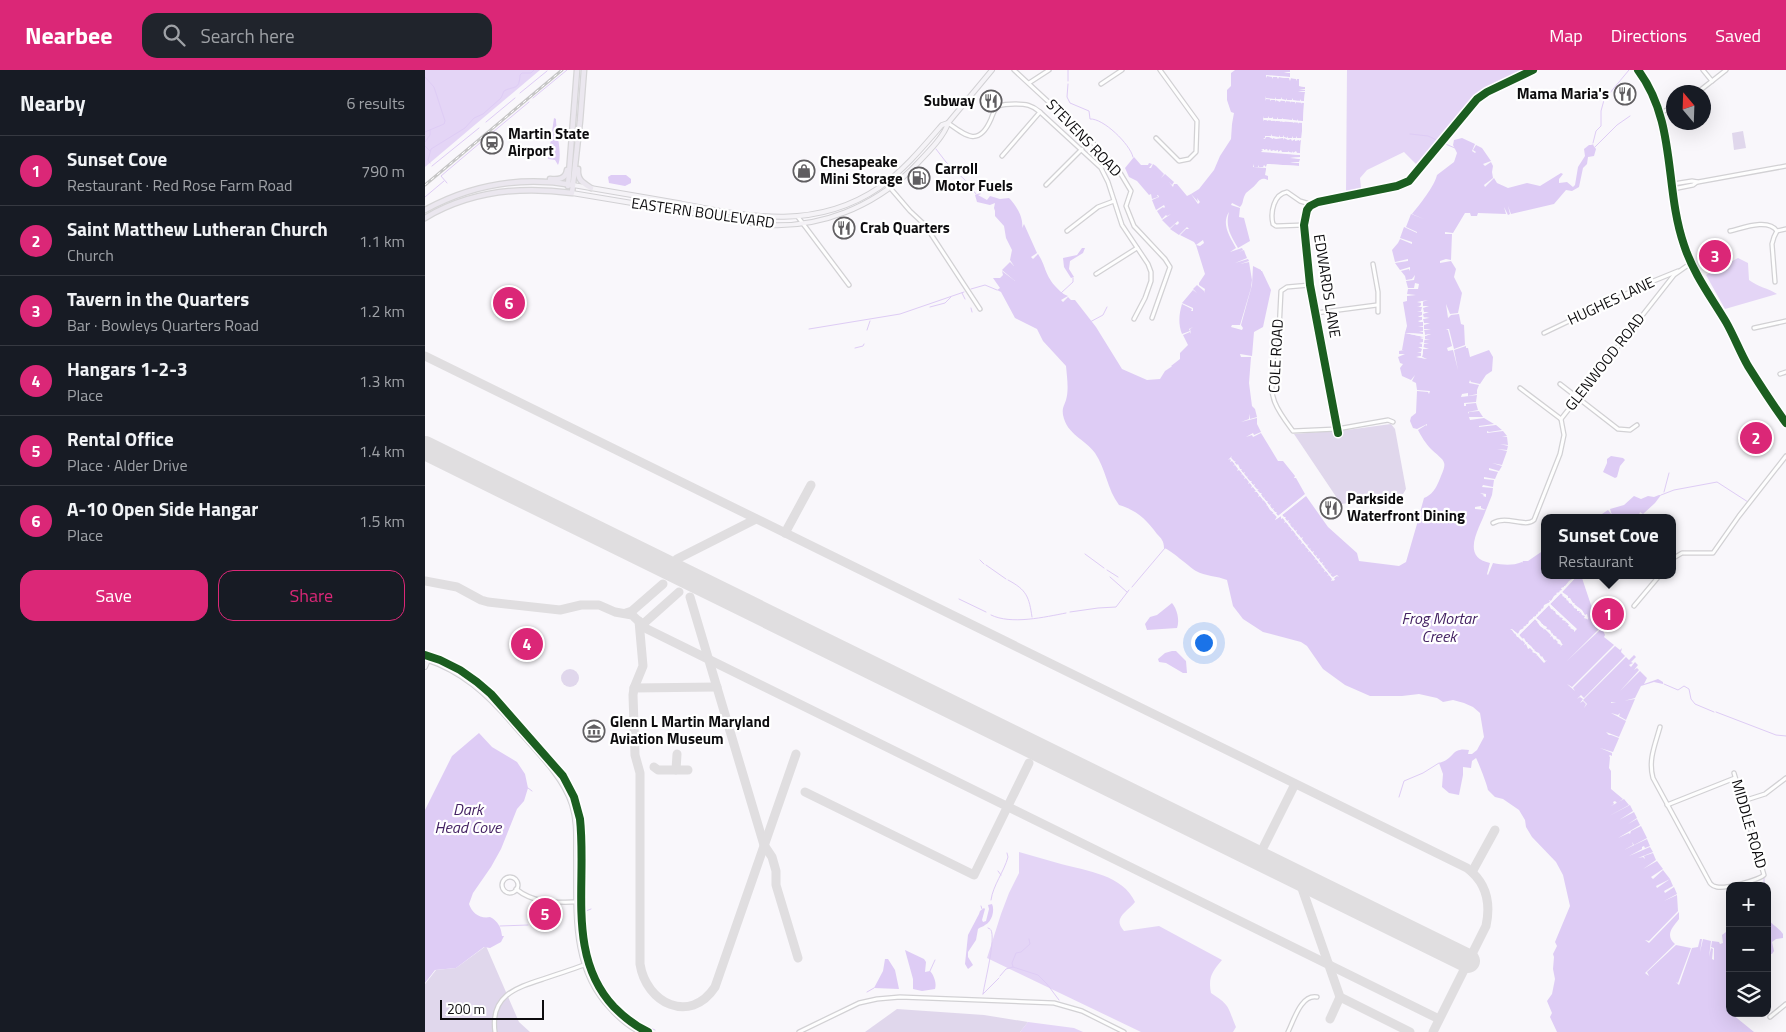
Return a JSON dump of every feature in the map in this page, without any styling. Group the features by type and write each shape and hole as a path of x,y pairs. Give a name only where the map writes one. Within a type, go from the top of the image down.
{"main road":[{"path":"571,185 577,70"},
{"path":"570,193 577,153 583,70"},
{"name":"EASTERN BOULEVARD","path":"425,218 465,200 499,192 533,190 570,193 748,223 778,225 822,220 867,203 890,188 915,166 992,70"},
{"path":"1638,70 1655,96 1660,113 1678,226 1691,263 1728,326 1748,365 1786,423"},
{"name":"EASTERN BOULEVARD","path":"425,210 460,194 483,187 505,183 541,181 751,216 798,217 827,212 850,204 886,183 913,158 942,125 948,123"},
{"path":"541,181 560,179 565,175 569,144 572,139"},
{"path":"577,153 579,177 581,182 591,188"},
{"path":"425,667 427,658 440,660 460,670 487,690 567,782 576,802 580,819 579,902 586,965 593,984 603,1000 615,1014 639,1032"},
{"path":"632,1028 648,1032"}],"street":[{"name":"STEVENS ROAD","path":"1014,70 1096,146 1119,171 1130,187 1131,191 1126,206 1134,226 1168,262 1170,267 1151,318"},
{"path":"1029,83 1049,70"},
{"path":"1101,84 1122,70"},
{"path":"1156,138 1179,161 1189,160 1196,152 1197,121 1160,70"},
{"path":"1304,225 1276,226 1273,224 1272,213 1276,198 1287,192 1300,201 1313,204 1397,186 1409,181 1477,99 1487,92 1533,70"},
{"path":"1703,70 1712,81"},
{"path":"1707,85 1726,70"},
{"path":"948,123 967,136 974,137 985,130 995,110 1000,106 1028,104 1040,112 1101,168 1108,182 1122,225 1148,264 1151,277 1145,298 1134,318"},
{"path":"1660,113 1666,111"},
{"path":"1002,156 1040,112"},
{"path":"1046,185 1082,149"},
{"path":"1673,186 1693,186 1698,182 1786,166"},
{"path":"886,183 925,225 980,309"},
{"path":"1067,231 1098,207 1114,201"},
{"name":"EDWARDS LANE","path":"1313,204 1305,212 1304,225 1310,285 1338,431"},
{"path":"798,217 849,285"},
{"path":"1730,231 1767,225 1775,228 1777,231"},
{"path":"1777,231 1786,229"},
{"path":"1775,282 1772,244 1777,231"},
{"path":"1096,274 1137,248"},
{"name":"GLENWOOD ROAD","path":"1493,523 1502,519 1527,523 1534,520 1560,454 1564,435 1561,419 1655,298 1679,271 1691,263"},
{"path":"1373,264 1378,292 1378,312"},
{"name":"HUGHES LANE","path":"1544,333 1651,282 1679,271"},
{"name":"COLE ROAD","path":"1310,285 1287,287 1281,291 1277,372 1272,378 1273,398 1279,411 1293,431 1338,431"},
{"path":"1316,313 1377,305"},
{"path":"1754,328 1786,321"},
{"path":"1780,374 1786,372"},
{"path":"1560,384 1618,429 1630,430 1637,426"},
{"path":"1520,388 1561,419"},
{"path":"1338,431 1388,420 1393,422"},
{"path":"1676,556 1682,553 1713,553 1786,456"},
{"path":"1634,606 1657,579"},
{"path":"1660,728 1652,754 1651,767 1657,786 1667,804 1735,778"},
{"name":"MIDDLE ROAD","path":"1667,804 1713,886 1724,887 1759,879 1765,873 1734,773"},
{"path":"1743,801 1765,794 1786,778"},
{"path":"509,877 514,878 517,884 516,889 509,893 504,891 503,881 509,877"},
{"path":"516,889 528,897 541,902 579,902"},
{"path":"495,1032 494,1020 497,1010 508,993 519,987 586,965"},
{"path":"1288,1032 1304,1001 1310,997 1317,997"},
{"path":"799,1032 859,1003 886,998 1025,1001 1054,1004 1082,1011 1124,1032"},
{"path":"1771,1016 1786,1004"}],"shaded area":[{"path":"425,70 540,70 425,167"},
{"path":"1347,70 1527,70 1482,91 1469,102 1418,166 1404,152 1367,170 1360,178 1361,188 1346,193"},
{"path":"1743,131 1746,148 1734,150 1732,133"},
{"path":"1738,258 1748,263 1749,280 1777,294 1725,309 1706,275"},
{"path":"1391,424 1395,429 1406,489 1403,494 1396,497 1341,504 1294,434 1347,430"},
{"path":"566,669 574,669 579,674 577,685 566,687 561,682 561,674"},
{"path":"1019,852 1093,872 1122,886 1135,902 1120,919 1124,931 1159,926 1222,960 1212,975 1210,983 1211,993 1228,1007 1236,1027 1233,1032 1141,1032 987,958 1001,914 1019,873"},
{"path":"486,946 519,1022 530,1032 425,1032 425,984 436,970 456,968"},
{"path":"897,1009 984,1015 1028,1022 1020,1032 865,1032"},
{"path":"1028,1022 1074,1028 1083,1032 1020,1032"}],"water":[{"name":"Frog Mortar Creek","path":"1235,70 1290,70 1290,72 1284,72 1290,73 1290,77 1266,76 1300,79 1299,86 1305,87 1305,91 1298,92 1305,92 1304,101 1265,99 1304,103 1303,121 1263,118 1264,120 1303,123 1301,139 1265,136 1301,140 1300,153 1263,151 1300,155 1300,158 1290,157 1300,159 1300,162 1290,162 1299,163 1299,166 1267,164 1265,175 1268,176 1268,180 1261,179 1246,193 1240,207 1232,203 1231,205 1240,208 1239,217 1244,218 1250,241 1238,248 1228,227 1229,212 1226,226 1236,248 1230,252 1242,248 1243,250 1239,252 1244,250 1247,258 1235,263 1248,259 1249,261 1240,264 1249,262 1252,280 1240,325 1232,325 1231,327 1242,330 1243,328 1241,325 1252,285 1253,266 1262,271 1271,290 1263,327 1254,332 1252,356 1240,354 1241,357 1251,357 1249,383 1252,406 1257,417 1250,419 1249,414 1249,419 1241,422 1257,418 1257,424 1261,432 1254,435 1253,433 1246,437 1252,435 1253,437 1261,433 1278,461 1283,461 1295,476 1294,478 1296,478 1305,494 1278,516 1230,458 1277,517 1275,520 1281,516 1334,581 1337,575 1333,578 1282,515 1306,496 1328,527 1357,553 1359,561 1399,566 1406,562 1419,517 1431,521 1419,516 1424,498 1438,484 1444,469 1444,462 1427,445 1418,430 1427,426 1427,424 1417,429 1413,428 1410,421 1411,417 1416,413 1417,391 1428,392 1429,394 1430,391 1417,390 1416,383 1412,381 1415,375 1411,380 1402,376 1400,368 1403,364 1400,363 1398,357 1405,354 1399,354 1399,351 1404,350 1402,350 1405,333 1407,326 1403,302 1407,301 1407,296 1416,295 1407,294 1408,289 1418,289 1419,284 1415,283 1414,288 1408,288 1406,281 1414,280 1415,275 1412,279 1406,280 1401,271 1409,269 1410,271 1410,267 1400,270 1395,263 1408,261 1408,259 1395,262 1392,250 1400,239 1412,244 1412,242 1400,238 1404,227 1417,233 1406,227 1411,214 1424,219 1412,214 1430,190 1437,175 1454,162 1457,153 1453,145 1454,140 1462,138 1475,144 1472,151 1476,152 1473,150 1476,145 1482,148 1491,161 1483,164 1485,166 1491,162 1493,166 1493,178 1484,185 1485,187 1494,178 1497,183 1508,188 1527,183 1540,186 1561,173 1563,174 1559,179 1559,183 1567,182 1573,187 1578,167 1585,156 1584,149 1589,145 1593,145 1596,149 1594,156 1588,157 1587,164 1583,168 1579,187 1572,191 1566,190 1554,204 1511,214 1508,206 1510,214 1508,215 1504,207 1506,214 1478,213 1477,216 1471,216 1470,213 1465,213 1453,233 1445,232 1445,234 1452,234 1451,260 1446,259 1440,261 1440,263 1451,261 1456,269 1454,277 1462,293 1458,313 1450,314 1446,304 1448,318 1451,315 1459,314 1461,324 1464,325 1465,345 1454,349 1449,329 1446,329 1448,330 1452,346 1447,348 1448,351 1453,350 1458,370 1454,350 1466,346 1470,357 1489,350 1493,357 1492,371 1486,375 1480,384 1470,380 1469,383 1479,385 1477,394 1468,396 1468,393 1462,394 1461,397 1477,395 1476,402 1464,403 1464,406 1476,403 1478,410 1468,412 1468,414 1469,412 1479,411 1483,417 1469,417 1470,420 1484,418 1494,424 1479,427 1496,425 1502,430 1487,431 1487,433 1503,431 1507,436 1502,437 1507,437 1508,445 1500,444 1508,446 1507,450 1497,449 1507,451 1502,465 1492,463 1502,466 1499,471 1489,468 1489,470 1498,472 1495,479 1484,477 1484,479 1494,480 1493,487 1483,485 1482,487 1493,488 1486,510 1481,508 1481,506 1475,507 1475,509 1486,510 1477,532 1474,548 1481,560 1490,563 1487,574 1493,563 1507,565 1522,563 1541,552 1541,579 1573,579 1518,634 1511,629 1545,662 1519,635 1535,619 1562,645 1536,618 1549,605 1575,630 1550,604 1561,593 1588,619 1562,592 1574,579 1582,579 1592,612 1601,627 1567,661 1602,628 1604,637 1614,645 1572,687 1567,684 1575,691 1573,688 1615,646 1620,650 1622,648 1621,652 1625,656 1584,698 1581,695 1577,699 1580,697 1583,699 1580,703 1583,701 1586,704 1584,708 1587,704 1583,700 1626,657 1629,660 1634,655 1636,657 1631,662 1633,663 1629,665 1631,667 1635,662 1638,665 1634,670 1637,668 1639,670 1620,691 1640,671 1647,678 1644,684 1658,679 1663,682 1663,684 1654,682 1641,686 1635,698 1625,701 1635,699 1626,720 1619,716 1620,713 1618,715 1611,713 1626,721 1619,737 1606,732 1619,738 1613,752 1600,748 1612,753 1612,756 1609,756 1611,789 1623,799 1619,802 1624,799 1629,805 1609,816 1630,805 1633,811 1619,820 1634,812 1637,818 1628,824 1637,819 1640,825 1618,838 1630,834 1631,831 1641,826 1647,838 1634,845 1632,842 1633,845 1624,850 1647,839 1650,846 1645,848 1644,846 1629,856 1650,847 1653,852 1638,858 1643,857 1645,859 1644,856 1653,853 1656,860 1643,869 1657,861 1663,869 1651,877 1653,879 1663,870 1670,879 1673,886 1664,891 1665,893 1674,887 1677,894 1664,901 1677,895 1678,911 1649,941 1645,940 1649,943 1679,912 1679,919 1672,928 1670,935 1675,944 1645,973 1649,976 1647,972 1676,945 1691,948 1678,983 1676,982 1679,985 1692,948 1698,947 1700,939 1702,939 1700,952 1703,939 1711,941 1709,957 1711,948 1713,949 1712,959 1714,960 1714,948 1711,947 1712,941 1719,942 1720,944 1723,943 1722,935 1726,932 1726,1017 1736,1017 1754,1032 1557,1032 1550,1017 1552,1013 1547,1001 1552,994 1555,979 1553,954 1557,946 1555,942 1570,906 1563,875 1556,862 1532,837 1519,810 1503,799 1495,797 1488,790 1476,758 1472,761 1471,768 1463,767 1459,795 1449,793 1442,787 1443,774 1439,763 1447,760 1457,751 1469,750 1468,754 1472,754 1477,750 1484,737 1480,713 1473,707 1453,700 1443,702 1437,698 1419,694 1370,696 1345,685 1323,669 1307,646 1301,642 1263,632 1243,619 1233,606 1227,580 1203,574 1193,569 1164,548 1161,538 1140,516 1119,505 1095,453 1072,432 1065,422 1063,407 1067,392 1066,366 1043,341 1037,329 1015,318 1001,292 997,290 1000,288 993,278 1000,278 1003,275 1002,271 1015,281 1002,270 1010,262 1014,266 1010,260 1012,250 1006,238 1004,226 995,216 995,203 990,205 977,202 975,195 980,193 978,195 987,200 990,196 1000,199 1009,198 1019,212 1022,228 1024,224 1037,253 1031,257 1033,259 1038,254 1051,281 1061,292 1068,296 1061,300 1063,302 1068,297 1071,300 1075,300 1096,327 1122,369 1147,380 1160,379 1165,371 1180,359 1180,353 1188,345 1183,335 1190,332 1191,334 1190,329 1193,327 1189,329 1190,331 1182,334 1180,315 1182,304 1192,309 1191,311 1193,311 1193,308 1182,303 1193,290 1197,293 1193,289 1197,285 1204,293 1205,289 1199,283 1205,274 1196,245 1180,235 1186,229 1189,229 1187,227 1179,235 1170,229 1179,223 1178,221 1170,228 1162,220 1171,214 1166,215 1162,219 1157,211 1164,208 1164,205 1156,210 1152,200 1159,197 1158,195 1158,197 1152,199 1151,194 1149,195 1137,181 1129,177 1125,168 1134,157 1141,165 1152,164 1149,168 1153,164 1164,174 1161,178 1165,174 1174,182 1172,185 1169,182 1173,187 1174,184 1177,184 1187,196 1199,189 1214,170 1231,139 1234,113 1231,112 1227,100 1227,90 1231,86 1231,73","holes":["1203,240 1204,243 1200,246 1196,245","1421,301 1423,301 1423,317 1429,318 1423,319 1424,329 1430,329 1424,330 1425,335 1431,334 1425,336 1422,357 1427,359 1417,357 1421,356 1424,337 1405,333 1423,334 1423,322 1418,322 1422,320 1422,317 1418,317 1422,315 1422,307 1419,307","1670,879 1657,888 1656,886"]},
{"path":"554,118 556,119 560,150 558,165 555,160 548,159"},
{"path":"611,175 626,175 631,179 631,183 625,186 609,183 608,177"},
{"path":"1082,248 1085,248 1083,253 1070,261 1069,269 1074,277 1071,278 1064,267 1063,258 1077,255"},
{"path":"1611,456 1625,460 1615,478 1603,472 1607,459"},
{"path":"1661,495 1643,514 1640,512 1639,514 1612,514 1610,509 1624,505 1634,496 1641,499 1648,496"},
{"path":"1608,510 1611,514 1602,514"},
{"path":"1172,603 1177,615 1177,628 1147,630 1145,624 1150,617 1157,615"},
{"path":"1176,651 1186,661 1187,673 1183,673 1166,663 1159,662 1158,659 1165,653"},
{"name":"Dark Head Cove","path":"479,733 492,747 517,762 525,774 528,788 524,801 517,809 501,849 473,893 469,904 477,915 490,917 495,920 500,927 502,936 504,936 501,942 490,948 484,947 456,968 435,970 425,983 425,810 452,756"},
{"path":"992,904 991,919 978,929 976,940 968,952 968,957 973,965 968,969 965,964 968,935 980,911 984,908 982,920 983,922 986,921 988,905"},
{"path":"1771,922 1783,934 1783,938 1772,942 1774,951 1772,954"},
{"path":"905,950 924,959 926,962 925,972 930,971 933,975 935,989 922,991 913,989 913,979"},
{"path":"885,959 888,959 895,970 899,989 874,988 883,971"}],"pier":[{"path":"1290,70 1291,77 1301,78 1301,84 1307,85 1301,168 1268,165 1267,175 1266,168 1253,167 1254,164 1254,167 1259,165 1259,167 1263,167 1264,165 1266,167 1267,164 1300,166 1299,163 1290,162 1299,162 1300,159 1290,158 1300,157 1300,155 1261,152 1263,150 1261,149 1267,149 1268,151 1270,149 1271,151 1278,150 1278,152 1281,150 1282,152 1289,151 1292,153 1296,151 1300,153 1301,140 1295,141 1295,139 1292,141 1291,139 1284,138 1283,140 1283,138 1273,139 1269,137 1263,139 1265,136 1271,136 1271,134 1272,136 1279,137 1284,135 1287,138 1288,136 1288,138 1292,138 1293,136 1293,138 1296,138 1297,136 1297,138 1302,138 1302,122 1298,124 1298,122 1293,123 1293,121 1280,122 1280,120 1276,120 1276,122 1275,120 1271,121 1268,119 1268,121 1265,119 1263,121 1264,116 1264,118 1268,118 1268,116 1269,118 1273,117 1273,119 1278,117 1278,119 1292,120 1293,118 1293,120 1303,121 1304,103 1296,102 1295,104 1295,102 1291,101 1290,103 1290,101 1286,101 1285,103 1285,101 1281,100 1280,102 1276,100 1275,102 1275,100 1270,101 1270,99 1265,101 1266,96 1266,98 1275,99 1276,97 1276,99 1281,99 1282,97 1282,99 1286,100 1287,98 1287,100 1292,100 1292,98 1297,101 1301,99 1301,101 1304,101 1305,92 1298,92 1305,91 1299,89 1305,89 1305,87 1299,86 1299,79 1296,81 1296,79 1291,78 1290,81 1289,78 1279,77 1278,79 1273,77 1272,79 1272,77 1267,76 1266,78 1266,75 1290,77 1290,73 1284,73 1290,72"},
{"path":"1428,300 1422,302 1423,306 1429,306 1423,308 1424,312 1429,312 1423,314 1424,318 1430,317 1423,319 1424,323 1430,323 1424,325 1424,329 1431,329 1424,330 1425,335 1431,334 1425,336 1425,339 1430,339 1424,340 1424,343 1429,344 1424,344 1423,347 1429,349 1423,349 1422,357 1427,359 1416,357 1421,356 1421,353 1417,352 1421,352 1422,349 1418,347 1422,347 1422,344 1419,343 1423,342 1423,339 1420,338 1424,337 1405,333 1423,334 1423,332 1419,331 1423,331 1423,327 1418,327 1423,326 1423,322 1418,321 1422,320 1422,317 1418,316 1422,316 1422,312 1417,311 1421,311 1422,307 1417,306 1421,306 1421,303 1417,302"},
{"path":"1232,456 1231,458 1236,461 1234,462 1238,464 1243,473 1245,472 1244,474 1248,476 1247,478 1252,481 1253,485 1255,484 1254,486 1259,489 1257,490 1262,493 1263,498 1265,497 1269,505 1271,504 1270,506 1272,509 1274,508 1273,510 1277,512 1278,516 1308,494 1282,515 1286,517 1287,521 1289,520 1288,522 1291,523 1290,525 1292,528 1294,527 1295,531 1297,530 1298,535 1300,534 1301,538 1303,537 1304,542 1307,545 1309,544 1307,546 1309,549 1311,548 1312,552 1314,551 1313,553 1315,556 1317,555 1318,559 1320,558 1321,563 1323,562 1324,567 1328,569 1327,571 1330,574 1332,573 1330,575 1333,577 1337,575 1339,577 1337,576 1334,578 1335,580 1331,581 1332,579 1329,575 1327,576 1329,574 1326,571 1324,572 1325,570 1321,568 1322,566 1319,563 1317,564 1319,562 1316,559 1314,560 1316,558 1310,551 1308,552 1309,550 1305,548 1306,546 1303,543 1301,544 1300,539 1298,540 1299,538 1295,536 1296,534 1293,530 1291,531 1292,529 1288,527 1289,525 1286,522 1284,523 1283,518 1281,519 1281,516 1275,520 1277,517 1272,514 1274,513 1266,506 1267,504 1264,500 1262,501 1260,496 1258,497 1257,492 1254,492 1256,491 1253,487 1251,488 1250,483 1248,484 1249,482 1246,478 1244,479 1245,477 1241,475 1242,473 1239,470 1237,471 1238,469 1235,465 1233,466 1235,464 1232,461 1230,462 1230,459 1228,460"},
{"path":"1574,579 1562,592 1585,615 1587,614 1589,617 1587,620 1561,593 1550,604 1577,629 1574,632 1568,626 1569,624 1565,623 1566,621 1562,620 1563,618 1559,617 1549,605 1536,618 1560,640 1563,644 1560,647 1561,645 1552,636 1550,637 1551,635 1545,629 1543,630 1535,619 1519,635 1545,661 1547,660 1544,663 1536,656 1537,654 1532,652 1530,648 1528,649 1526,644 1524,645 1525,643 1510,630 1512,629 1518,634 1569,581"}],"waterway":[{"path":"430,163 428,160 431,149 465,128 474,118 483,114 501,98 504,91 516,87 522,73 531,73 534,70"},
{"path":"533,98 567,70"},
{"path":"1068,70 1068,81"},
{"path":"1593,143 1596,131 1601,126 1601,111 1604,100 1629,70"},
{"path":"520,93 547,71"},
{"path":"425,77 434,87 445,121 444,124 425,132"},
{"path":"1068,84 1067,97 1070,103 1089,111 1090,119 1109,127 1127,145 1133,157"},
{"path":"486,122 515,98"},
{"path":"493,132 529,102"},
{"path":"1595,147 1617,125 1630,116"},
{"path":"432,166 479,128"},
{"path":"425,142 430,135 430,130"},
{"path":"1410,134 1428,136 1439,141"},
{"path":"447,183 441,176 487,137"},
{"path":"1443,143 1455,148"},
{"path":"425,146 430,151"},
{"name":"Frog Mortar Creek","path":"936,149 976,194"},
{"path":"425,197 444,181"},
{"path":"1061,293 1073,282 1073,278"},
{"name":"Frog Mortar Creek","path":"971,289 985,285 997,290"},
{"path":"809,329 900,314 964,292"},
{"path":"962,293 965,299"},
{"path":"930,307 945,303 951,297"},
{"path":"1090,322 1103,315 1107,307"},
{"path":"971,308 972,312"},
{"path":"867,330 870,321"},
{"path":"855,348 864,344"},
{"path":"1664,492 1669,473"},
{"path":"1661,495 1674,490 1717,482 1748,502"},
{"path":"1132,587 1165,548"},
{"path":"1085,554 1104,568"},
{"path":"980,560 984,564"},
{"path":"986,565 1006,579"},
{"path":"1107,570 1118,577"},
{"path":"1110,577 1127,592"},
{"path":"1008,580 1019,587 1026,595 1032,617"},
{"path":"1070,612 1116,607 1129,590"},
{"path":"959,599 986,612"},
{"path":"991,615 1018,620 1066,613"},
{"name":"Frog Mortar Creek","path":"1664,684 1678,690 1684,686 1689,689 1691,699 1695,704 1714,712"},
{"name":"Frog Mortar Creek","path":"1716,712 1776,735 1786,736"},
{"name":"Frog Mortar Creek","path":"1399,797 1404,781 1423,773 1439,763"},
{"path":"528,788 532,791"},
{"path":"991,900 1006,863 1007,853"},
{"path":"998,871 1001,875"},
{"path":"586,913 586,911 591,909"},
{"path":"500,926 528,925"},
{"path":"983,994 991,951 991,930"},
{"path":"1013,967 1012,963 1016,953 1021,952 1030,944 1029,939"},
{"path":"589,948 598,974 611,997 630,1016 655,1030"},
{"path":"930,971 935,960"},
{"path":"1000,976 1006,969 1013,967 1038,975 1059,1000"},
{"path":"983,994 999,978"},
{"path":"867,992 874,988"}],"taxiway":[{"path":"425,356 1467,868 1479,880 1486,894 1488,909 1486,926 1433,1032"},
{"path":"785,533 811,485"},
{"path":"677,559 756,519"},
{"path":"425,581 457,587 488,602 560,610 581,605 599,605 615,612 632,615 647,629 1439,1019"},
{"path":"626,613 632,611 663,584"},
{"path":"642,625 679,592"},
{"path":"690,597 764,845 772,857 776,871 776,885 798,958"},
{"path":"639,621 643,666 633,695 635,755 640,773 640,964 644,978 651,989 670,1004 682,1007 694,1005 705,999 715,987 796,754"},
{"path":"634,688 717,687"},
{"path":"676,770 677,754"},
{"path":"805,792 974,875 1029,763"},
{"path":"654,767 658,770 688,770"},
{"path":"1264,846 1295,784"},
{"path":"1472,872 1495,830"},
{"path":"1298,877 1340,997 1410,1032"},
{"path":"1330,1019 1340,997"}],"runway":[{"path":"425,448 1468,961"}],"railway":[{"path":"425,185 562,70"}],"cycle path":[{"path":"1338,433 1310,285 1304,225 1307,210 1318,202 1397,186 1409,181 1477,99 1487,92 1533,70"},
{"path":"1638,70 1650,90 1659,111 1668,155 1678,223 1688,255 1697,275 1729,327 1748,366 1786,423"},
{"path":"425,655 460,670 491,694 563,776 574,797 580,819 582,843 582,918 584,942 589,965 599,987 614,1007 630,1021 648,1032"}],"place":[{"name":"Mama Maria's","path":"1625,94"},
{"name":"Subway","path":"991,101"},
{"name":"Martin State Airport","path":"492,143"},
{"name":"Chesapeake Mini Storage","path":"804,171"},
{"name":"Carroll Motor Fuels","path":"919,178"},
{"name":"Crab Quarters","path":"844,228"},
{"name":"Tavern in the Quarters","path":"1715,256"},
{"name":"A-10 Open Side Hangar","path":"509,303"},
{"name":"Saint Matthew Lutheran Church","path":"1756,438"},
{"name":"Parkside Waterfront Dining","path":"1331,508"},
{"name":"Sunset Cove","path":"1608,614"},
{"name":"Hangars 1-2-3","path":"527,644"},
{"name":"Glenn L Martin Maryland Aviation Museum","path":"594,731"},
{"name":"Rental Office","path":"545,914"}]}
